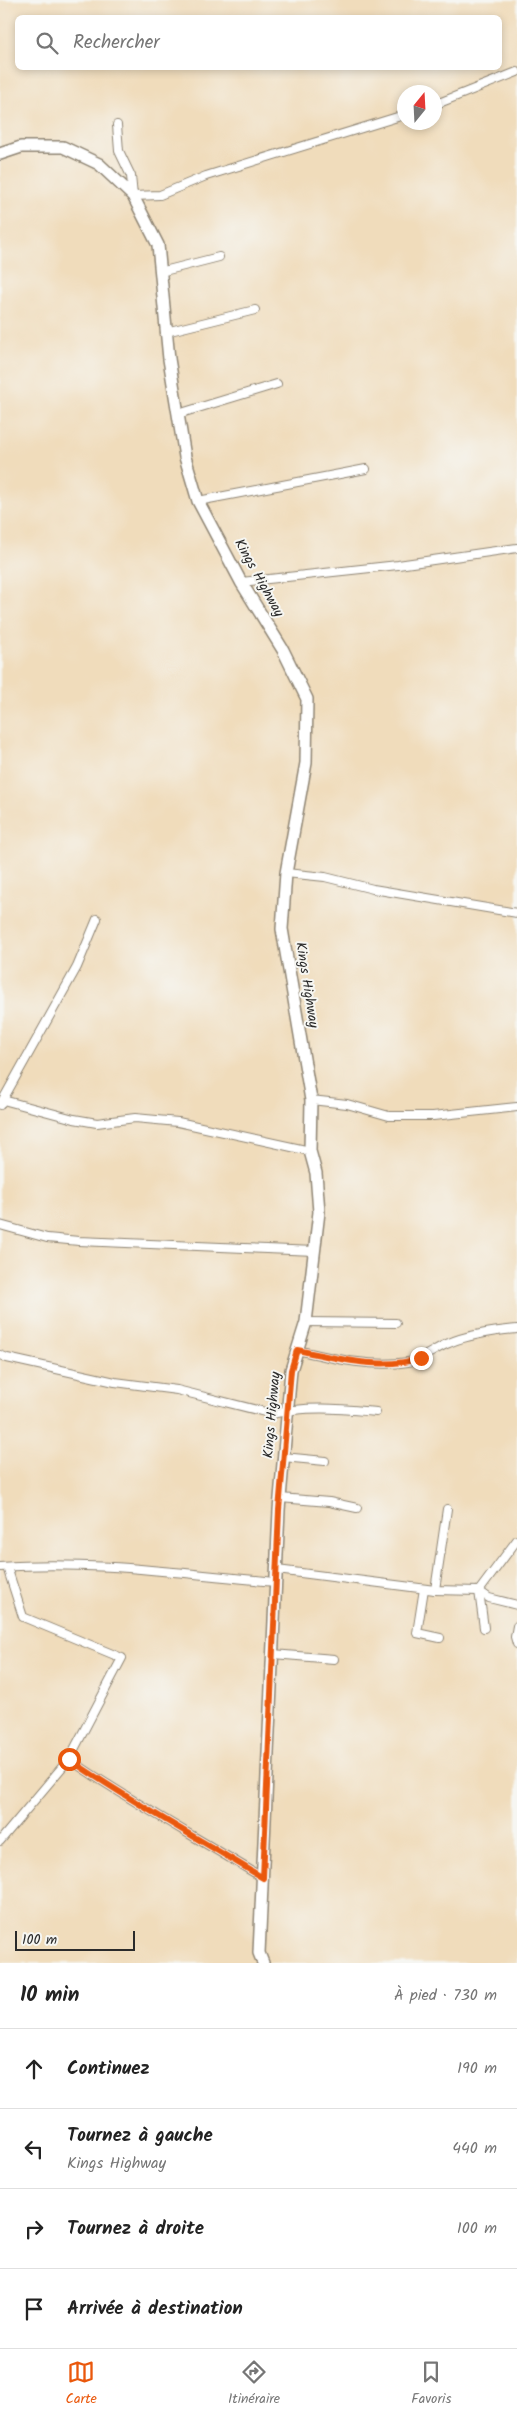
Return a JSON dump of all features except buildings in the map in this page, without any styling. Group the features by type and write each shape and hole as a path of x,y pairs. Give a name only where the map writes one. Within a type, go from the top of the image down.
{"street":[{"path":"442,102 517,72"},
{"path":"117,125 119,151 131,176 134,196 160,195 206,176 397,117"},
{"name":"Kings Highway","path":"0,154 22,147 62,147 99,164 134,196 158,245 166,332 178,414 185,457 198,501 241,582 283,650 307,699 306,763 286,872 282,929 311,1100 310,1151 316,1173 319,1212 306,1322 291,1370 280,1498 259,1953 263,1963"},
{"path":"160,272 219,257"},
{"path":"166,332 255,310"},
{"path":"178,414 277,384"},
{"path":"198,501 366,469"},
{"path":"241,582 398,565 517,548"},
{"path":"286,872 325,877 373,889 517,913"},
{"path":"97,919 78,967 1,1103 96,1123 135,1118 178,1122 310,1151"},
{"path":"311,1100 347,1104 389,1116 433,1116 517,1107"},
{"path":"0,1225 47,1238 79,1241 315,1251"},
{"path":"306,1322 396,1323"},
{"path":"297,1350 343,1360 379,1363 408,1362 421,1358 450,1342 489,1332 517,1330"},
{"path":"0,1355 115,1382 177,1390 272,1414 288,1410 343,1409 376,1412"},
{"path":"284,1457 325,1461"},
{"path":"280,1498 328,1502 357,1508"},
{"path":"435,1590 447,1509"},
{"path":"484,1628 480,1591 517,1540"},
{"path":"0,1841 69,1759 122,1658 23,1617 3,1567 87,1566 276,1576 435,1590 480,1591 489,1598 517,1605"},
{"path":"424,1589 417,1633 440,1638"},
{"path":"517,1626 515,1637 517,1644"},
{"path":"273,1654 334,1659"},
{"path":"69,1759 106,1784 177,1824 263,1878"}],"route":[{"path":"69,1759 106,1784 177,1824 263,1878 279,1510 291,1370 297,1350 343,1360 379,1363 408,1362 421,1358"}]}
